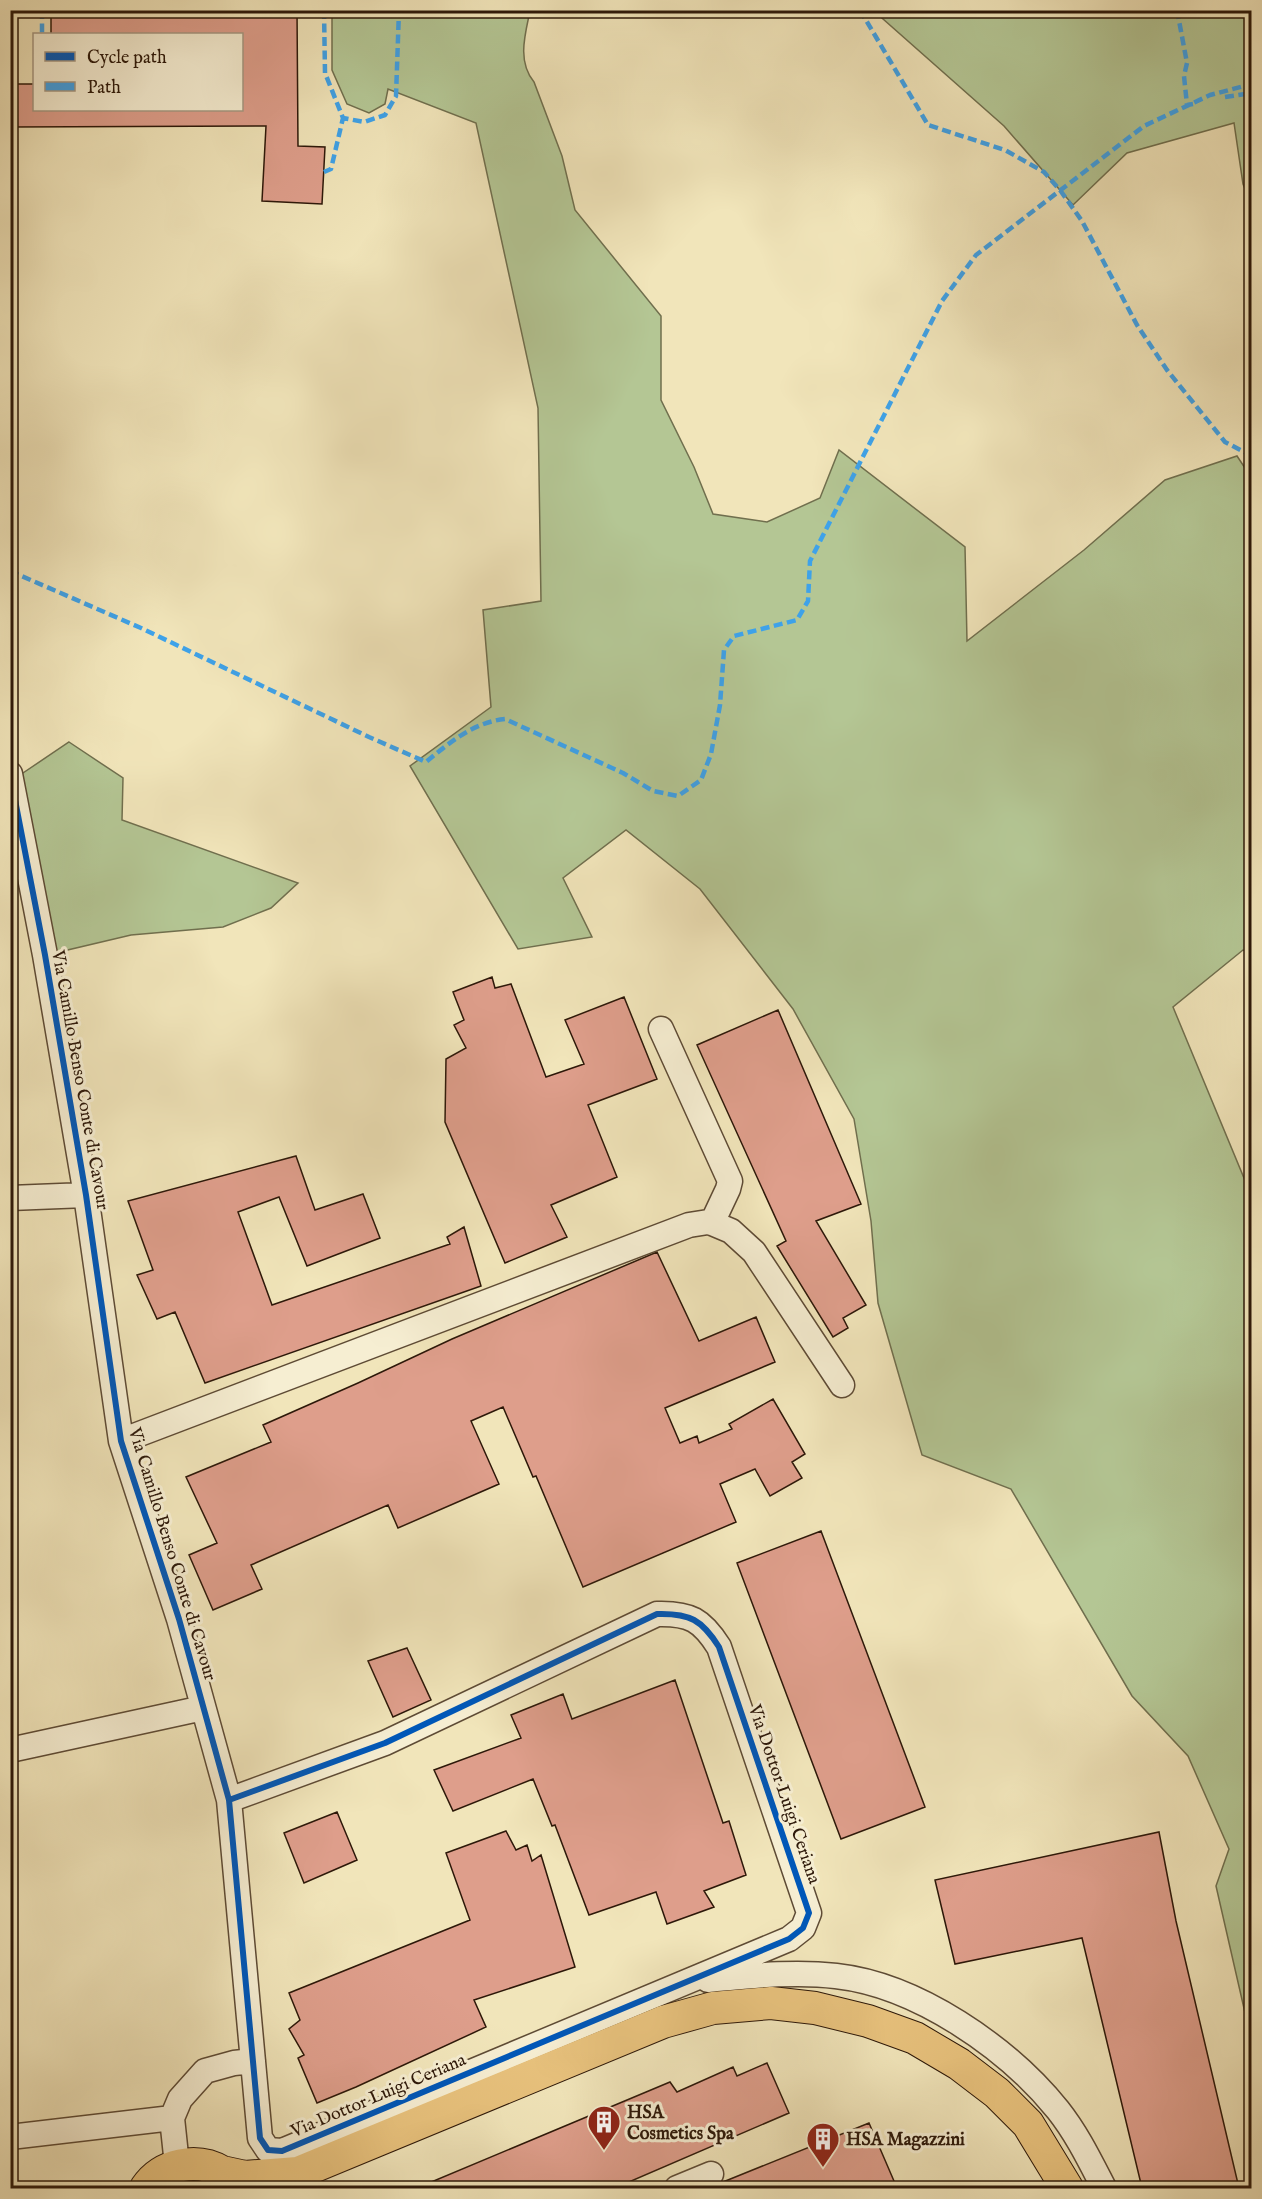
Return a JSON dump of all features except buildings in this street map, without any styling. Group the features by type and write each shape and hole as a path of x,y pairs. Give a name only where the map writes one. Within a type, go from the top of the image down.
{"main road":[{"path":"146,2188 160,2174 177,2165 195,2163 230,2180 287,2171 663,2022 713,2008 771,2003 815,2008 868,2021 915,2038 959,2064 997,2093 1028,2124 1067,2188"}],"street":[{"name":"Via Camillo Benso Conte di Cavour","path":"10,774 47,967 86,1196 121,1442 178,1619 229,1800 260,2138 287,2171"},
{"path":"662,1029 730,1181 712,1223"},
{"name":"Via Camillo Benso Conte di Cavour","path":"10,1198 86,1196"},
{"path":"121,1442 689,1225 708,1222 731,1232 754,1252 842,1385"},
{"name":"Via Dottor Luigi Ceriana","path":"229,1800 386,1743 657,1614 673,1613 694,1618 708,1630 719,1647 808,1913 803,1928 789,1939 688,1981 287,2171"},
{"path":"10,1750 203,1708"},
{"name":"Via Dottor Luigi Ceriana","path":"688,1981 791,1973 838,1976 892,1989 947,2015 990,2045 1027,2076 1058,2110 1085,2150 1104,2188"},
{"path":"177,2165 172,2118 180,2099 205,2071 234,2063 253,2061"},
{"path":"10,2137 172,2118"},
{"path":"677,2188 711,2174"}],"green space":[{"path":"332,11 530,11 524,57 562,156 575,210 661,316 661,400 694,467 713,514 767,522 820,498 839,450 965,547 967,641 1084,550 1165,480 1237,456 1251,477 1251,953 1243,950 1173,1007 1251,1195 1251,2039 1216,1886 1229,1849 1188,1756 1132,1696 1011,1489 922,1455 878,1303 871,1221 854,1119 793,1009 700,889 626,830 563,878 592,937 518,949 410,766 491,707 483,610 541,601 538,408 476,123 388,89 385,104 369,113 347,104 332,70"},
{"path":"874,11 1251,11 1251,203 1243,184 1234,123 1127,153 1073,205 1004,126"},
{"path":"69,742 123,778 122,820 298,883 271,908 223,927 131,935 42,956 17,777"}],"marked path":[{"path":"42,10 42,33"},
{"path":"324,10 325,73 343,118 364,122 385,115 396,96 399,10"},
{"path":"860,10 928,125 1005,150 1044,172 1059,189"},
{"path":"1177,10 1187,63 1184,76 1187,105 1193,104"},
{"path":"10,571 141,628 426,762 472,729 505,719 623,773 653,791 678,796 701,780 711,754 720,705 724,650 734,636 797,620 808,601 810,561 942,301 976,255 1144,126 1210,95 1252,84"},
{"path":"1225,97 1252,93"},
{"path":"324,172 331,169 343,118"},
{"path":"1060,190 1082,221 1137,325 1167,370 1225,442 1252,456"}],"cycle path":[{"path":"10,774 45,955 86,1195 121,1441 179,1619 229,1800 260,2138 268,2150 282,2151 789,1939 803,1928 809,1913 719,1647 701,1624 678,1615 657,1614 385,1743 229,1800"}],"place":[{"name":"HSA Cosmetics Spa","path":"604,2151"},
{"name":"HSA Magazzini","path":"823,2168"}]}
